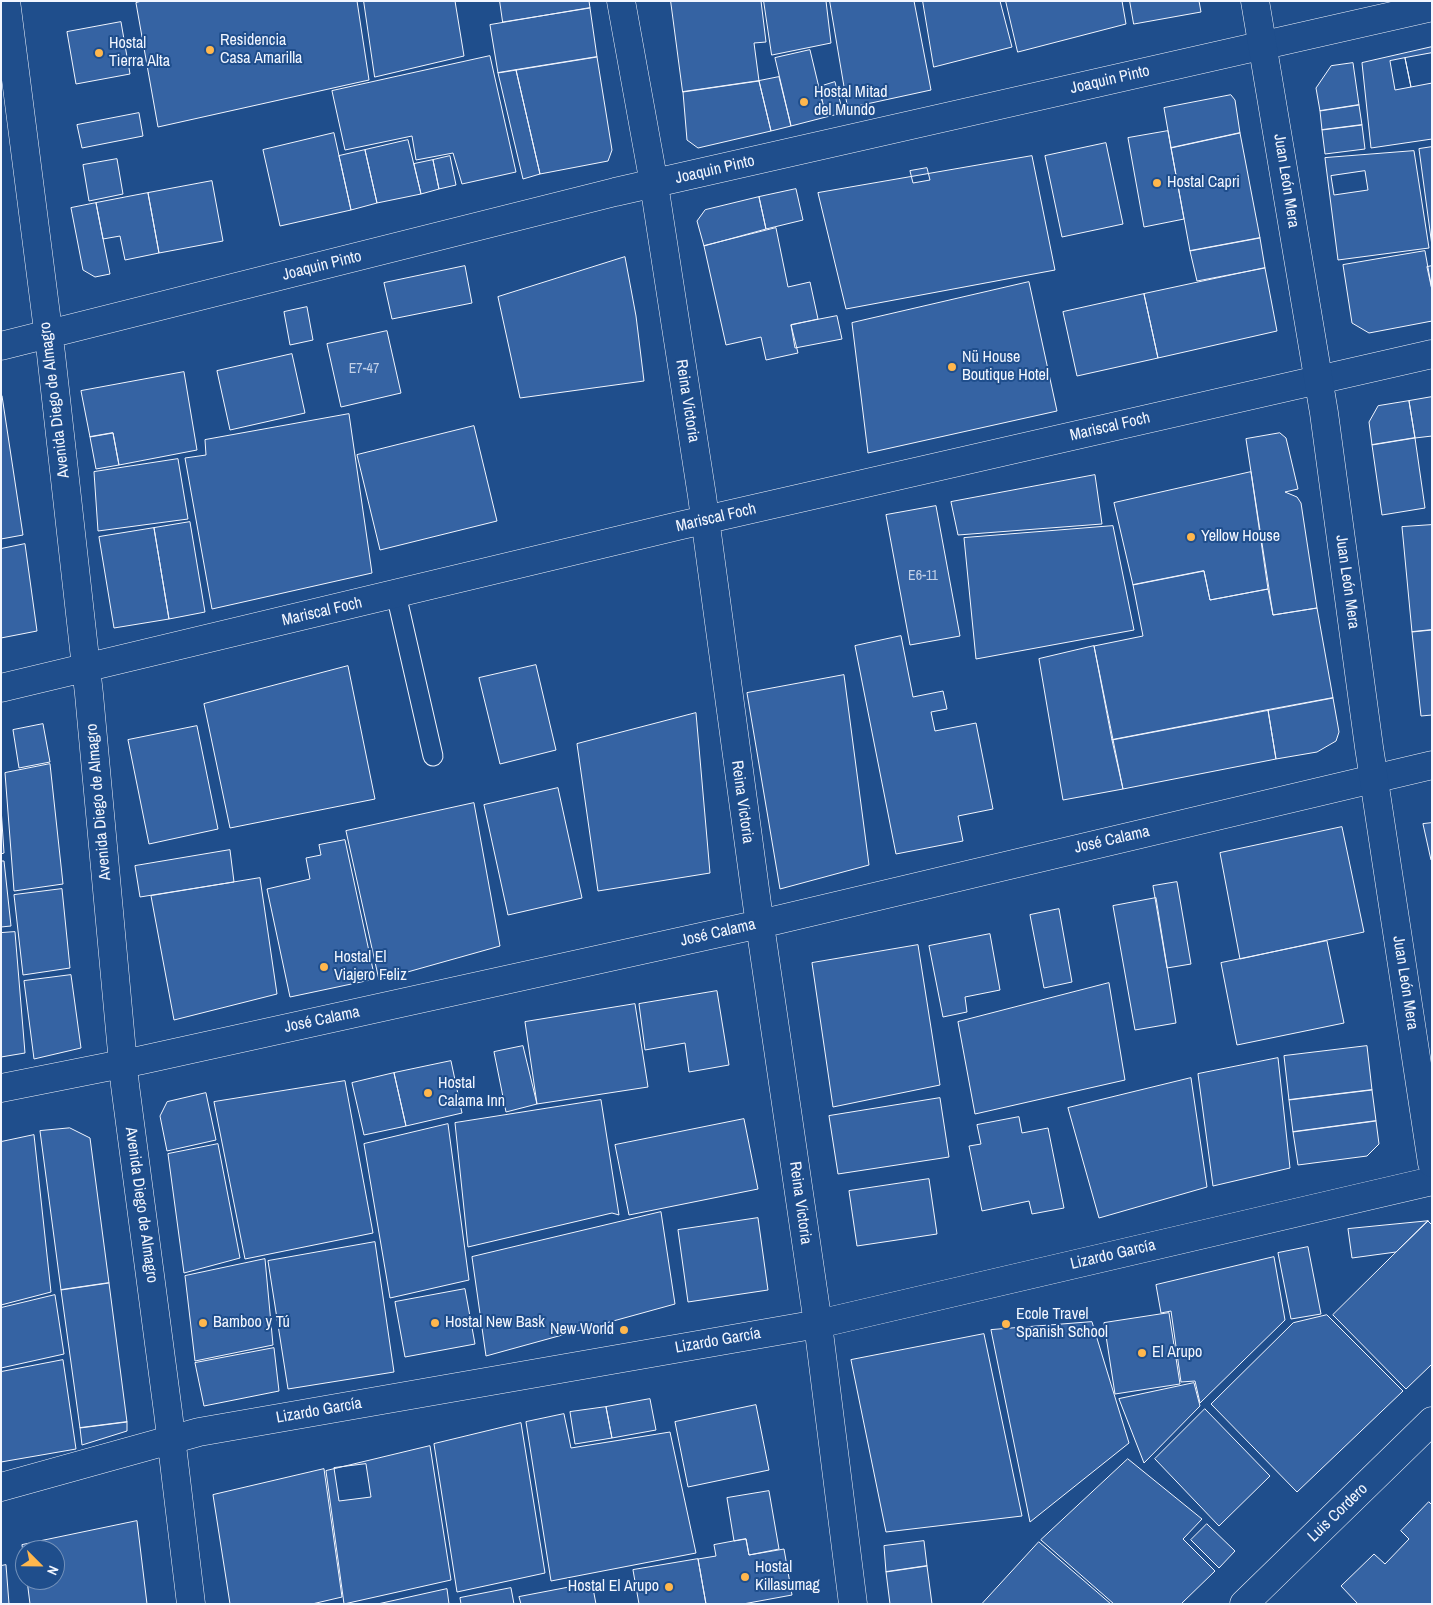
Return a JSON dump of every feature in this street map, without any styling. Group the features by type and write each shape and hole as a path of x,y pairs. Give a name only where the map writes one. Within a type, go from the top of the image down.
{"street":[{"name":"Avenida Diego de Almagro","path":"6,1 48,335 86,668 123,1064 191,1604"},
{"name":"Reina Victoria","path":"622,1 654,184 704,520 818,1324 853,1604"},
{"name":"Juan León Mera","path":"1255,1 1318,380 1374,778 1432,1163"},
{"name":"Joaquin Pinto","path":"1,346 615,192 1432,6"},
{"name":"Mariscal Foch","path":"1,688 704,520 1432,354"},
{"name":"José Calama","path":"1,1088 123,1064 760,924 1374,778 1432,766"},
{"name":"Lizardo García","path":"1,1488 199,1432 818,1324 1432,1180"},
{"name":"Luis Cordero","path":"1254,1600 1432,1421"}],"lane":[{"path":"396,594 432,756"}],"building":[{"path":"142,1 357,1 369,80 158,127 136,3"},
{"path":"364,1 455,1 464,56 375,77"},
{"path":"500,1 589,1 590,8 503,22"},
{"path":"671,1 761,1 766,42 754,43 759,81 683,92"},
{"path":"764,1 826,1 831,43 772,55"},
{"path":"830,1 914,1 931,90 848,108"},
{"path":"923,1 1000,1 1012,47 934,67"},
{"path":"1006,1 1122,1 1126,24 1018,52"},
{"path":"1130,1 1199,1 1201,12 1134,24"},
{"path":"590,8 597,57 498,73 490,25"},
{"name":"Hostal Tierra Alta","path":"121,22 130,74 76,84 67,32"},
{"path":"1432,47 1432,139 1371,148 1362,63"},
{"name":"Hostal Mitad del Mundo","path":"810,50 826,117 791,126 775,58"},
{"path":"1432,53 1432,83 1411,87 1405,58"},
{"path":"490,56 516,172 462,184 453,153 416,160 412,136 345,150 332,91"},
{"path":"597,57 612,150 608,161 540,174 516,70"},
{"path":"1405,58 1411,87 1395,90 1390,61"},
{"path":"1353,63 1359,105 1320,111 1316,88 1331,66"},
{"path":"516,70 540,174 523,179 498,73"},
{"path":"779,77 791,126 771,131 759,81"},
{"path":"759,81 771,131 698,148 687,140 683,92"},
{"path":"835,82 843,113 826,117 819,87"},
{"path":"1231,95 1235,100 1240,133 1171,148 1164,108"},
{"path":"1359,105 1362,125 1322,130 1320,111"},
{"path":"139,113 143,136 82,148 77,125"},
{"path":"1362,125 1365,149 1325,154 1322,130"},
{"name":"Hostal Capri","path":"1168,131 1184,219 1144,227 1128,138"},
{"path":"334,133 351,210 280,226 263,150"},
{"path":"1240,133 1260,238 1190,251 1171,148"},
{"path":"408,140 421,194 377,203 365,150"},
{"path":"1106,143 1123,224 1062,237 1045,156"},
{"path":"1432,147 1432,246 1419,149"},
{"path":"365,150 377,203 351,210 339,156"},
{"path":"1414,151 1429,248 1338,260 1325,158"},
{"path":"450,156 456,185 439,189 433,160"},
{"path":"1032,156 1055,270 846,309 818,193"},
{"path":"117,159 123,194 89,201 83,165"},
{"path":"433,160 439,189 421,194 414,164"},
{"path":"927,168 930,180 913,183 910,171"},
{"path":"1365,171 1368,190 1334,195 1331,176"},
{"path":"212,181 223,241 159,253 148,193"},
{"path":"796,189 803,220 766,229 759,197"},
{"path":"148,193 159,253 125,260 120,236 103,239 96,203"},
{"path":"759,197 766,229 704,246 697,221 705,210"},
{"path":"96,203 110,274 95,277 83,270 71,208"},
{"path":"776,228 788,287 810,282 818,319 791,325 798,353 766,360 761,337 726,345 704,246"},
{"path":"1260,238 1265,268 1197,281 1190,251"},
{"path":"1425,251 1432,290 1432,321 1369,333 1352,323 1343,265"},
{"path":"625,257 636,316 644,381 520,398 498,297"},
{"path":"465,266 472,303 392,319 384,283"},
{"path":"1432,266 1432,290 1427,267"},
{"path":"1265,268 1277,331 1158,358 1144,294"},
{"name":"Nü House Boutique Hotel","path":"1029,282 1057,411 868,453 852,323"},
{"path":"1144,294 1158,358 1077,376 1063,312"},
{"path":"307,307 313,340 290,345 284,312"},
{"path":"837,316 842,339 795,348 791,325"},
{"path":"387,331 401,393 341,407 327,344"},
{"path":"292,354 305,413 230,430 217,371"},
{"path":"184,372 197,450 119,465 113,433 90,437 81,391"},
{"path":"1,396 23,535 1,539"},
{"path":"1432,397 1432,436 1415,438 1409,401"},
{"path":"1409,401 1415,438 1372,445 1369,422 1378,406"},
{"path":"349,414 372,573 212,609 185,458 206,455 205,440"},
{"path":"474,426 497,521 380,550 357,455"},
{"path":"113,433 119,465 96,469 90,437"},
{"path":"1280,433 1286,438 1298,489 1285,492 1297,497 1301,503 1317,608 1273,615 1246,439"},
{"path":"1415,438 1425,508 1382,515 1372,445"},
{"path":"178,459 188,519 98,531 94,472"},
{"name":"Yellow House","path":"1251,472 1268,589 1210,600 1204,571 1133,585 1114,503"},
{"path":"1095,475 1102,524 958,535 951,502"},
{"path":"936,506 960,636 910,645 886,515"},
{"path":"190,522 205,612 169,619 154,528"},
{"path":"1432,525 1432,630 1412,632 1402,527"},
{"path":"1113,526 1134,630 976,659 964,538"},
{"path":"154,528 169,619 114,628 99,537"},
{"path":"25,544 37,631 1,638 1,549"},
{"path":"1204,571 1210,600 1268,589 1273,615 1317,608 1333,698 1112,740 1094,646 1143,636 1133,585"},
{"path":"1432,630 1432,715 1421,716 1412,632"},
{"path":"901,636 913,697 943,691 947,709 931,712 935,731 976,723 993,809 958,816 963,841 896,854 855,646"},
{"path":"1094,646 1123,789 1063,800 1039,659"},
{"path":"536,665 556,750 500,764 479,678"},
{"path":"348,666 375,799 230,828 204,704"},
{"path":"844,675 869,865 780,889 747,693"},
{"path":"1333,698 1339,732 1336,741 1317,752 1276,759 1268,710"},
{"path":"1268,710 1276,759 1123,789 1112,740"},
{"path":"696,713 710,873 598,891 577,744"},
{"path":"43,724 50,762 19,768 13,730"},
{"path":"197,726 218,829 149,844 128,740"},
{"path":"50,764 63,884 14,891 5,773"},
{"path":"558,788 582,898 508,915 484,805"},
{"path":"474,803 500,946 379,980 346,831"},
{"path":"1,808 4,853 1,854"},
{"path":"1432,823 1432,860 1431,860 1423,824"},
{"path":"1342,827 1364,932 1240,959 1220,853"},
{"path":"345,840 375,979 290,997 267,889 310,879 306,858 321,855 319,845"},
{"path":"230,850 234,882 140,897 135,866"},
{"path":"1,861 4,861 11,926 1,927"},
{"path":"260,878 277,994 174,1020 151,896"},
{"path":"1177,882 1191,964 1167,968 1153,886"},
{"path":"62,889 70,968 23,975 14,895"},
{"path":"1156,898 1176,1023 1135,1030 1113,906"},
{"path":"1059,909 1072,982 1044,988 1030,915"},
{"path":"15,932 25,1053 1,1057 1,933"},
{"path":"990,934 1000,990 965,997 967,1012 943,1017 929,946"},
{"path":"1327,941 1344,1023 1237,1045 1221,963"},
{"path":"918,945 940,1085 833,1107 812,963"},
{"path":"71,975 81,1048 34,1059 24,981"},
{"path":"1109,983 1125,1080 975,1114 958,1022"},
{"path":"717,991 729,1065 689,1072 685,1043 645,1050 639,1004"},
{"path":"635,1004 648,1087 537,1104 525,1022"},
{"path":"523,1046 537,1104 506,1112 494,1052"},
{"path":"1367,1046 1372,1090 1289,1100 1284,1056"},
{"path":"1278,1058 1290,1168 1213,1186 1198,1074"},
{"name":"Hostal Calama Inn","path":"451,1061 462,1113 406,1126 394,1073"},
{"path":"394,1073 406,1126 364,1135 352,1083"},
{"path":"1191,1078 1207,1187 1099,1218 1068,1108"},
{"path":"345,1081 373,1233 245,1259 214,1102"},
{"path":"1372,1090 1376,1121 1293,1132 1289,1100"},
{"path":"206,1093 216,1140 167,1151 160,1116 167,1102"},
{"path":"940,1098 949,1157 838,1174 829,1116"},
{"path":"601,1100 619,1215 612,1213 468,1247 455,1123"},
{"path":"1019,1117 1022,1133 1048,1128 1064,1208 1032,1214 1029,1201 982,1211 969,1146 981,1144 977,1125"},
{"path":"744,1119 758,1189 629,1215 615,1145"},
{"path":"1376,1121 1379,1144 1367,1156 1298,1165 1293,1132"},
{"path":"448,1124 469,1280 390,1298 364,1144"},
{"path":"70,1128 90,1138 109,1283 61,1290 40,1131"},
{"path":"34,1135 51,1292 1,1305 1,1142"},
{"path":"218,1144 240,1258 184,1273 168,1154"},
{"path":"929,1179 937,1234 857,1246 849,1191"},
{"path":"661,1212 675,1304 486,1356 472,1257"},
{"path":"758,1218 768,1290 688,1302 678,1230"},
{"path":"1428,1221 1432,1225 1432,1364 1406,1389 1333,1315"},
{"path":"1428,1221 1396,1252 1352,1258 1348,1229"},
{"path":"375,1242 394,1372 288,1389 268,1261"},
{"path":"1308,1247 1321,1314 1291,1319 1278,1253"},
{"path":"1274,1257 1285,1320 1200,1403 1195,1381 1181,1382 1171,1311 1161,1313 1156,1285"},
{"path":"265,1259 273,1345 195,1361 185,1276"},
{"path":"109,1283 127,1422 80,1428 61,1290"},
{"name":"Hostal New Bask","path":"465,1289 475,1344 405,1357 395,1302"},
{"path":"55,1295 64,1354 1,1368 1,1308"},
{"name":"El Arupo","path":"1169,1313 1180,1384 1115,1394 1104,1323"},
{"path":"1327,1315 1403,1391 1297,1492 1211,1404 1293,1323"},
{"path":"1092,1322 1129,1443 1030,1522 991,1330"},
{"path":"984,1334 1022,1516 886,1532 851,1360"},
{"path":"274,1348 279,1391 204,1406 195,1363"},
{"path":"63,1360 76,1449 1,1462 1,1372"},
{"path":"1194,1383 1200,1406 1144,1463 1119,1399"},
{"path":"650,1399 656,1430 612,1438 606,1407"},
{"path":"756,1405 769,1470 688,1487 675,1422"},
{"path":"606,1407 612,1438 575,1444 570,1412"},
{"path":"1205,1409 1270,1476 1219,1526 1155,1459"},
{"path":"564,1414 571,1448 670,1432 696,1553 551,1581 526,1422"},
{"path":"127,1422 127,1431 82,1445 80,1428"},
{"path":"521,1423 545,1573 457,1592 434,1444"},
{"path":"430,1446 451,1580 344,1604 326,1471"},
{"path":"1128,1459 1202,1519 1183,1539 1215,1571 1181,1604 1114,1604 1041,1540"},
{"path":"366,1464 371,1497 339,1501 334,1468"},
{"path":"324,1469 342,1597 312,1604 230,1604 213,1495"},
{"path":"769,1491 779,1549 749,1555 746,1539 734,1541 727,1498"},
{"path":"1429,1502 1432,1505 1432,1604 1358,1604 1341,1586 1374,1554 1385,1564 1409,1539 1401,1531"},
{"path":"137,1521 147,1604 30,1604 28,1590 65,1590 65,1540 46,1540"},
{"path":"1207,1524 1235,1551 1219,1568 1191,1540"},
{"name":"Hostal Killasumag","path":"746,1539 749,1555 784,1549 792,1595 743,1604 706,1604 698,1559 716,1556 714,1545"},
{"path":"924,1541 927,1566 886,1572 884,1546"},
{"path":"1039,1542 1111,1604 982,1604"},
{"name":"Hostal El Arupo","path":"698,1559 706,1604 639,1604 633,1570"},
{"path":"6,1565 9,1604 1,1604 1,1566"},
{"path":"927,1566 932,1604 890,1604 886,1572"},
{"path":"592,1583 596,1604 521,1604 519,1597"},
{"path":"511,1588 514,1604 461,1604 460,1598"},
{"path":"447,1589 449,1604 378,1604"}],"place":[{"name":"Residencia Casa Amarilla","path":"210,50"},
{"name":"Hostal Tierra Alta","path":"99,53"},
{"name":"Hostal Mitad del Mundo","path":"804,102"},
{"name":"Hostal Capri","path":"1157,183"},
{"name":"Nü House Boutique Hotel","path":"952,367"},
{"name":"Yellow House","path":"1191,537"},
{"name":"Hostal El Viajero Feliz","path":"324,967"},
{"name":"Hostal Calama Inn","path":"428,1093"},
{"name":"Bamboo y Tú","path":"203,1323"},
{"name":"Hostal New Bask","path":"435,1323"},
{"name":"Ecole Travel Spanish School","path":"1006,1324"},
{"name":"New World","path":"624,1330"},
{"name":"El Arupo","path":"1142,1353"},
{"name":"Hostal Killasumag","path":"745,1577"},
{"name":"Hostal El Arupo","path":"669,1587"}]}
